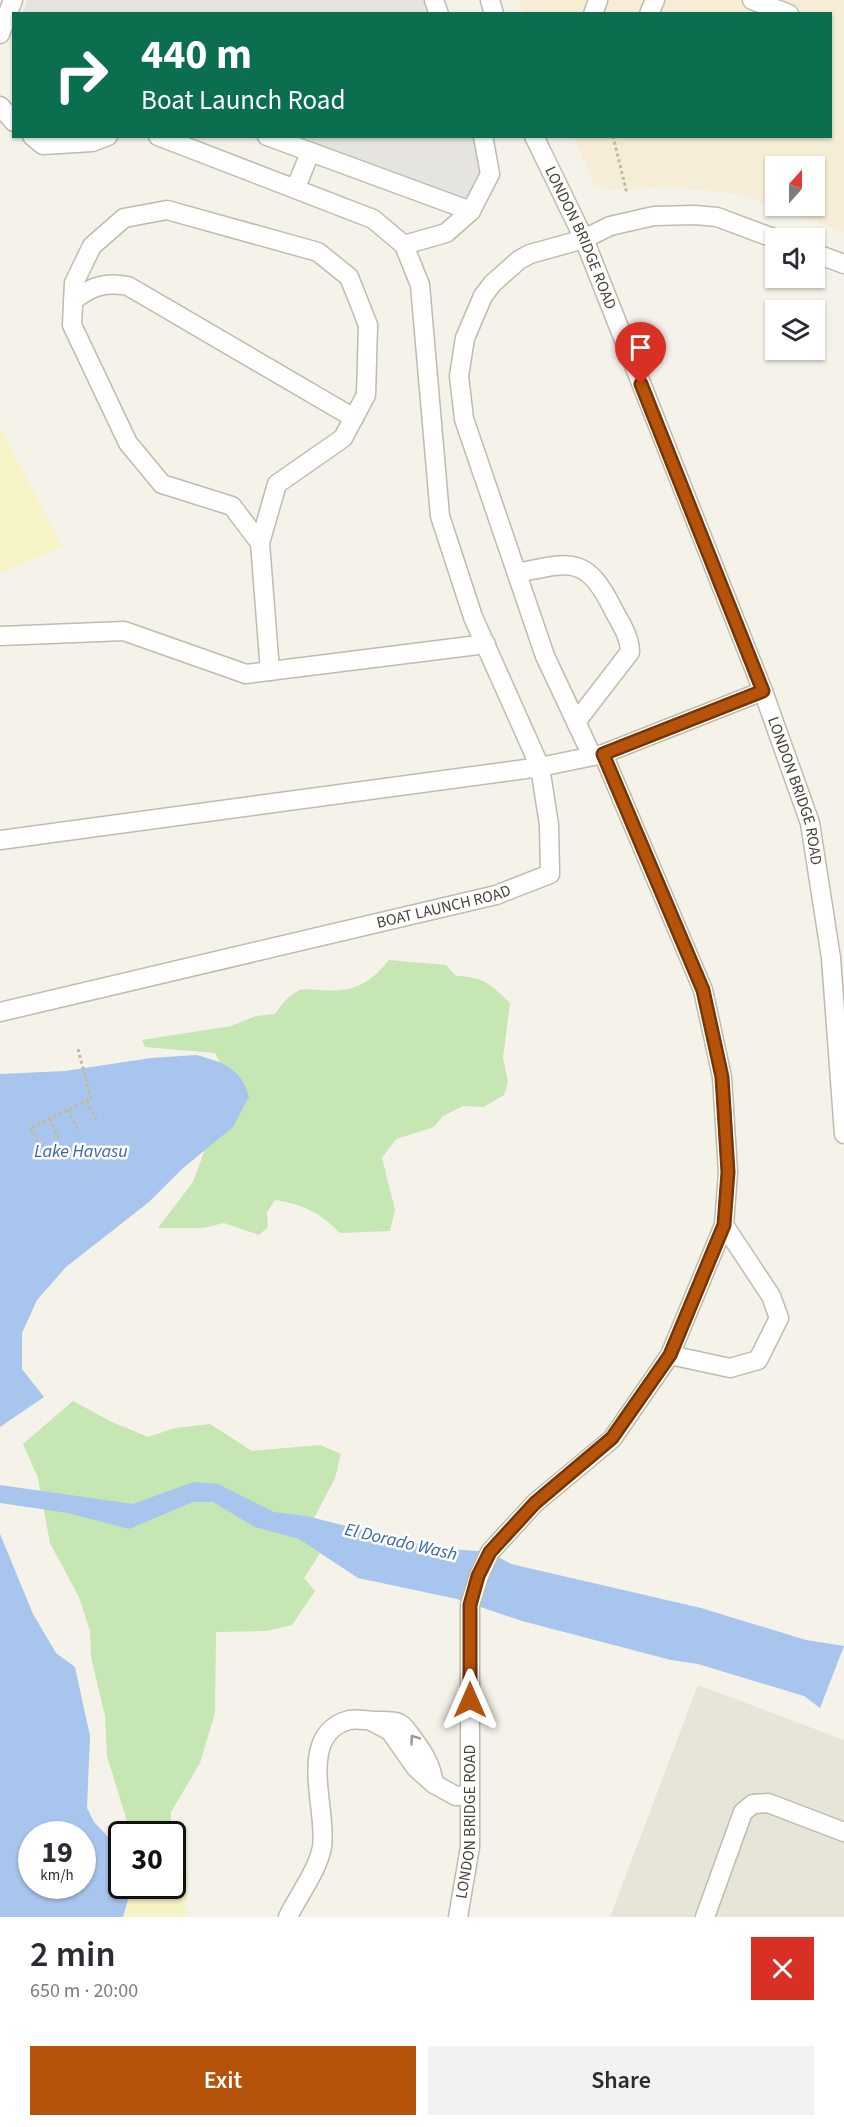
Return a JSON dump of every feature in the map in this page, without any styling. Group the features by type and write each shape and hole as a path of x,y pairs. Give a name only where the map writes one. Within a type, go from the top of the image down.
{"street":[{"path":"0,36 13,0"},
{"path":"752,0 784,12"},
{"path":"0,106 12,120"},
{"path":"34,138 43,145 92,142 103,138"},
{"path":"163,138 296,187 373,219 404,244 420,285 440,516 472,617 540,767"},
{"path":"272,138 471,212"},
{"path":"404,244 446,233 471,212 489,174 483,138"},
{"name":"LONDON BRIDGE ROAD","path":"535,138 584,239 763,691 810,823 831,958 844,1134"},
{"path":"296,187 310,153"},
{"path":"260,543 232,506 162,484 128,443 72,325 74,283 92,246 124,218 167,210 318,252 349,277 368,326 366,395 343,438 277,484 260,543 270,671"},
{"name":"LONDON BRIDGE ROAD","path":"458,1917 470,1847 470,1605 478,1576 490,1552 535,1503 612,1438 670,1355 724,1225 728,1172 722,1077 703,990 598,755 576,722 545,656 464,419 459,376 461,355 471,320 494,283 530,254 584,239 622,222 654,216 695,214 717,217 765,234"},
{"path":"825,257 844,264"},
{"path":"74,301 88,289 110,283 128,286 354,418"},
{"path":"517,573 555,566 586,570 600,583 630,641 630,652 576,722"},
{"path":"0,636 124,631 246,674 486,644"},
{"path":"0,840 540,767 598,755 763,691"},
{"name":"BOAT LAUNCH ROAD","path":"0,1012 496,895 550,874 549,825 540,767"},
{"path":"670,1355 730,1368 758,1360 779,1318 771,1296 724,1225"},
{"path":"288,1917 321,1849 323,1822 317,1774 322,1744 327,1735 340,1724 350,1720 396,1721 404,1725 428,1759 434,1784 456,1796 470,1795"},
{"path":"705,1917 743,1812 753,1804 768,1803 844,1832"}],"path":[{"path":"613,138 627,194"},
{"path":"41,1147 30,1128 91,1099 78,1049"},
{"path":"87,1101 97,1121"},
{"path":"68,1110 78,1130"},
{"path":"50,1119 59,1138"}],"shaded area":[{"path":"27,0 444,0 449,12 23,12"},
{"path":"518,0 844,0 844,232 799,216 825,216 825,156 765,156 765,204 738,194 670,187 609,190 594,185 574,138 832,138 832,12 523,12"},
{"path":"254,138 492,138 497,150 475,221"},
{"path":"698,1685 844,1740 844,1917 610,1917"}],"green space":[{"path":"389,960 446,965 456,976 465,976 486,983 510,1003 503,1058 508,1082 504,1095 483,1107 463,1106 443,1116 434,1127 396,1139 382,1158 395,1210 390,1231 340,1233 310,1210 275,1200 267,1212 268,1227 259,1235 224,1223 203,1228 158,1228 193,1182 230,1081 215,1053 145,1047 142,1040 231,1026 256,1016 275,1014 291,995 298,991 306,989 332,991 360,985"},
{"path":"73,1401 112,1422 148,1437 175,1428 210,1424 252,1451 320,1445 341,1454 335,1478 310,1526 324,1547 304,1578 315,1591 292,1625 266,1631 216,1632 215,1713 200,1763 171,1812 171,1821 127,1821 107,1756 105,1716 91,1657 90,1631 79,1597 50,1543 38,1478 23,1444"}],"sand":[{"path":"0,426 62,547 0,573"},
{"path":"186,1871 188,1876 186,1917 123,1917 128,1899 186,1899"}],"water":[{"name":"Lake Havasu","path":"196,1055 215,1060 230,1068 241,1079 249,1097 233,1127 182,1169 149,1202 66,1267 37,1300 22,1333 22,1369 44,1397 0,1427 0,1074 65,1071 151,1058"},
{"name":"El Dorado Wash","path":"193,1482 218,1484 274,1512 306,1516 435,1548 490,1552 511,1564 701,1608 806,1640 844,1646 820,1708 804,1696 698,1664 671,1660 522,1621 457,1599 358,1578 299,1539 255,1527 213,1502 193,1502 129,1529 68,1513 0,1503 0,1485 133,1504"},
{"path":"0,1534 33,1614 56,1653 75,1667 90,1736 87,1808 94,1821 18,1821 18,1899 96,1899 96,1824 108,1837 108,1899 128,1899 123,1917 0,1917"}],"route":[{"path":"470,1700 470,1605 478,1576 490,1552 535,1503 612,1438 670,1355 724,1225 728,1172 722,1077 703,990 603,754 763,691 641,384"}]}
